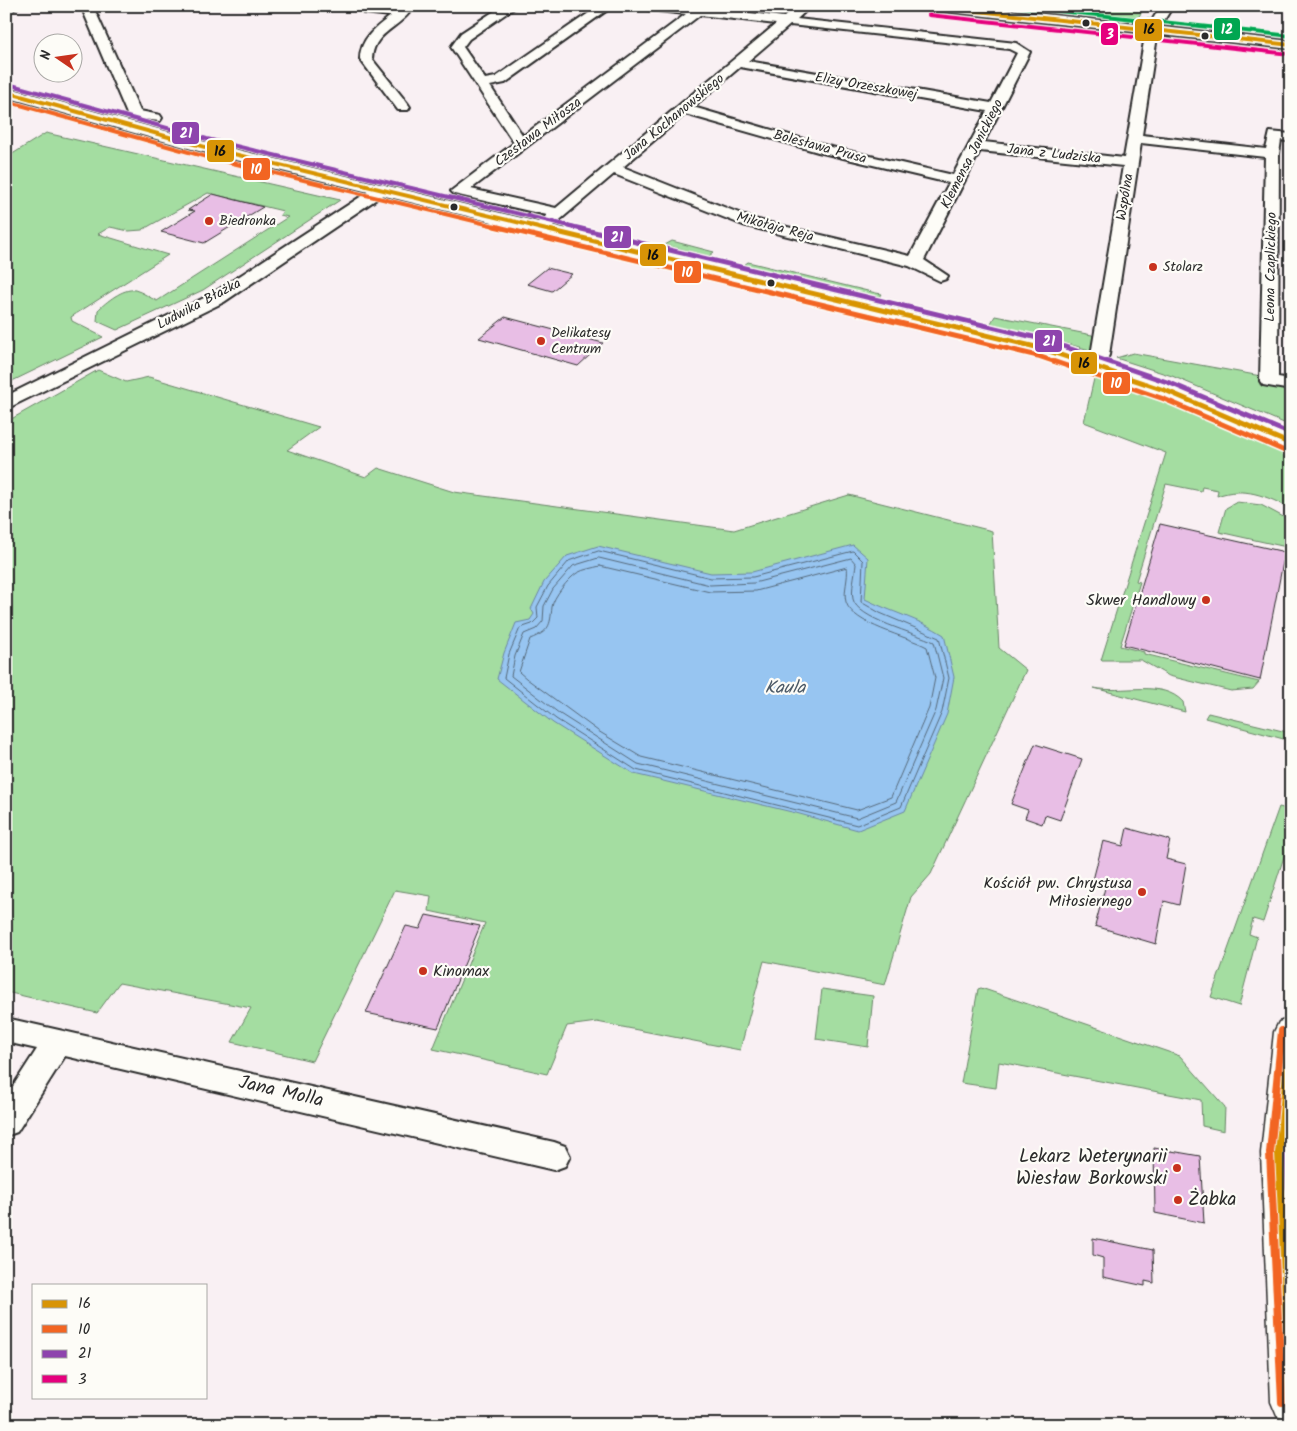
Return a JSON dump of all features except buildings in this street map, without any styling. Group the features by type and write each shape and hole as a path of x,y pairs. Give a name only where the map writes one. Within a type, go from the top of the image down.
{"street":[{"path":"6,10 14,6"},
{"path":"87,6 134,114"},
{"path":"366,6 368,10 403,13 368,42 365,52 366,59 403,107"},
{"path":"511,6 465,36 457,47 522,144"},
{"path":"481,84 500,80 607,6"},
{"path":"648,6 786,22"},
{"name":"Jana Kochanowskiego","path":"542,227 805,6"},
{"path":"930,6 1291,45"},
{"path":"1152,30 1167,6"},
{"name":"Czesława Miłosza","path":"559,213 459,191 698,12"},
{"name":"Klemensa Janickiego","path":"786,22 1012,46 1024,52 915,262"},
{"name":"Wspólna","path":"1096,365 1100,355 1152,30"},
{"name":"Elizy Orzeszkowej","path":"738,63 995,108"},
{"path":"6,92 114,123 986,334 1096,365 1193,399 1291,444"},
{"name":"Bolesława Prusa","path":"683,109 823,149 959,180"},
{"path":"114,123 134,114 155,118"},
{"name":"Leona Czaplickiego","path":"1291,138 1275,136 1272,154 1269,381 1291,385"},
{"path":"1134,138 1272,154"},
{"name":"Jana z Ludziska","path":"976,146 1131,163"},
{"name":"Mikołaja Reja","path":"613,168 749,222 915,262 940,276"},
{"name":"Ludwika Błażka","path":"6,403 218,298 382,189"},
{"name":"Jana Molla","path":"6,1030 554,1156"},
{"path":"1291,1032 1282,1102 1279,1153 1285,1183 1291,1402"},
{"path":"6,1123 57,1043"}],"green space":[{"path":"1018,6 1146,6 1137,19"},
{"path":"6,84 118,116 112,117 6,88"},
{"path":"46,133 340,200 203,290 117,330 97,321 98,310 115,296 125,291 135,290 157,301 288,217 280,215 283,211 208,193 142,230 129,231 110,227 98,234 168,255 71,317 72,321 103,337 6,384 6,158"},
{"path":"672,241 714,252 709,256 665,245"},
{"path":"748,262 882,294 880,297 744,265"},
{"path":"777,276 881,301 877,303 781,280"},
{"path":"885,302 959,319 956,322 881,304"},
{"path":"995,316 1092,335 1094,337 1093,346 1090,350 991,323"},
{"path":"970,322 1085,353 1077,353 968,325"},
{"path":"1133,353 1261,376 1260,385 1291,391 1291,426 1172,376 1116,358"},
{"path":"98,370 126,382 149,377 319,427 287,450 366,477 378,468 454,492 734,530 849,495 992,531 999,648 1026,670 931,874 911,897 885,985 764,961 740,1050 597,1022 567,1026 547,1074 433,1049 485,923 429,911 431,896 395,890 312,1061 232,1042 251,1008 119,983 97,1013 6,992 6,422"},
{"path":"1096,370 1221,417 1291,452 1291,509 1273,500 1246,492 1227,493 1217,496 1218,490 1202,487 1201,491 1166,484 1136,581 1140,582 1120,646 1144,652 1144,654 1259,682 1253,689 1231,691 1169,676 1141,660 1101,660 1166,453 1084,422"},
{"path":"1237,502 1261,505 1291,521 1291,548 1219,532 1226,508"},
{"path":"1094,688 1153,689 1164,691 1174,695 1183,702 1185,712"},
{"path":"1208,713 1291,733 1291,741 1205,718"},
{"path":"1279,807 1291,810 1291,835 1263,922 1253,919 1249,934 1257,937 1239,1006 1211,997"},
{"path":"981,988 1180,1056 1225,1107 1224,1131 1202,1126 1201,1100 999,1062 996,1088 961,1083 978,989"},
{"path":"822,989 873,996 868,1047 816,1039"}],"water":[{"name":"Kaula","path":"853,545 868,558 865,599 925,624 944,635 954,677 947,714 905,811 858,830 634,774 553,723 497,679 504,653 516,623 530,620 534,614 531,609 544,582 567,556 598,546 711,573 752,572"}],"transit line":[{"name":"16","path":"932,6 1291,45"},
{"name":"12","path":"1014,6 1291,36"},
{"name":"3","path":"929,15 1290,54"},
{"name":"21","path":"8,84 207,139 1042,339 1170,383 1291,434"},
{"name":"16","path":"6,92 205,147 1040,348 1167,391 1291,444"},
{"name":"10","path":"6,101 203,156 1038,356 1164,399 1287,452"},
{"name":"10","path":"1282,1031 1270,1153 1282,1402"},
{"name":"16","path":"1291,1035 1279,1153 1291,1397"},
{"name":"21","path":"1291,1123 1288,1153 1291,1215"}],"place":[{"name":"Biedronka","path":"209,221"},
{"name":"Stolarz","path":"1153,267"},
{"name":"Delikatesy Centrum","path":"541,341"},
{"name":"Skwer Handlowy","path":"1206,600"},
{"name":"Kościół pw. Chrystusa Miłosiernego","path":"1142,892"},
{"name":"Kinomax","path":"423,971"},
{"name":"Lekarz Weterynarii Wiesław Borkowski","path":"1177,1168"},
{"name":"Żabka","path":"1178,1200"}]}
